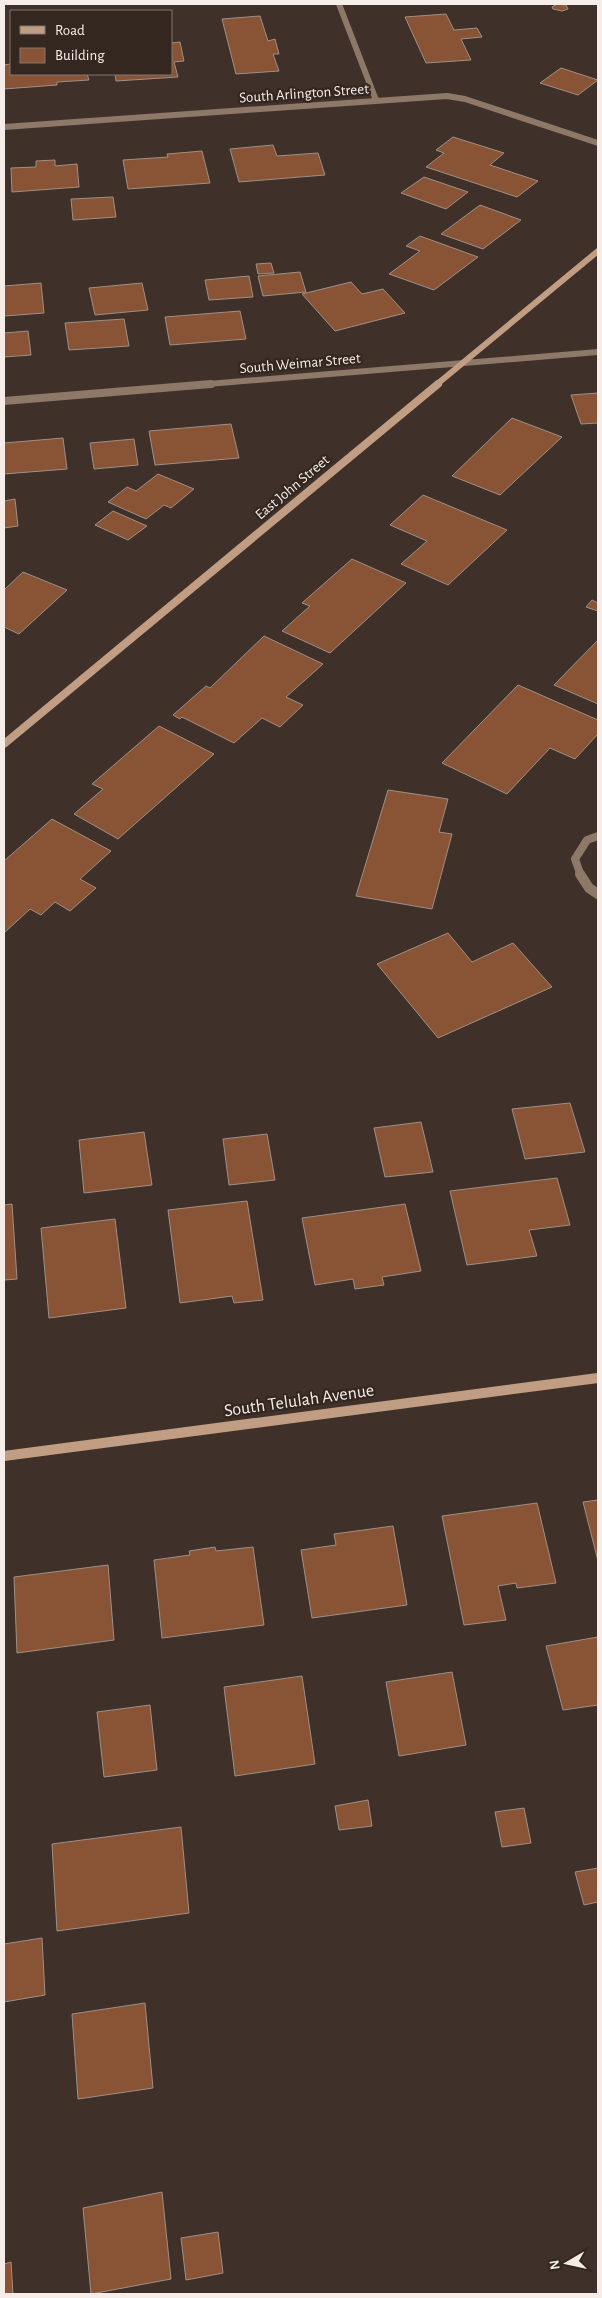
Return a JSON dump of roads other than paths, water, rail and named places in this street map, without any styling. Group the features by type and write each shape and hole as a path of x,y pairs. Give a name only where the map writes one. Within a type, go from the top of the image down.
{"street":[{"path":"339,4 376,100"},
{"name":"South Arlington Street","path":"4,128 447,96 465,99 598,143"},
{"name":"East John Street","path":"4,744 598,251"},
{"name":"South Weimar Street","path":"4,402 598,352"},
{"path":"598,836 587,840 575,859 581,878 593,892 598,894"},
{"name":"South Telulah Avenue","path":"4,1456 598,1378"}]}
